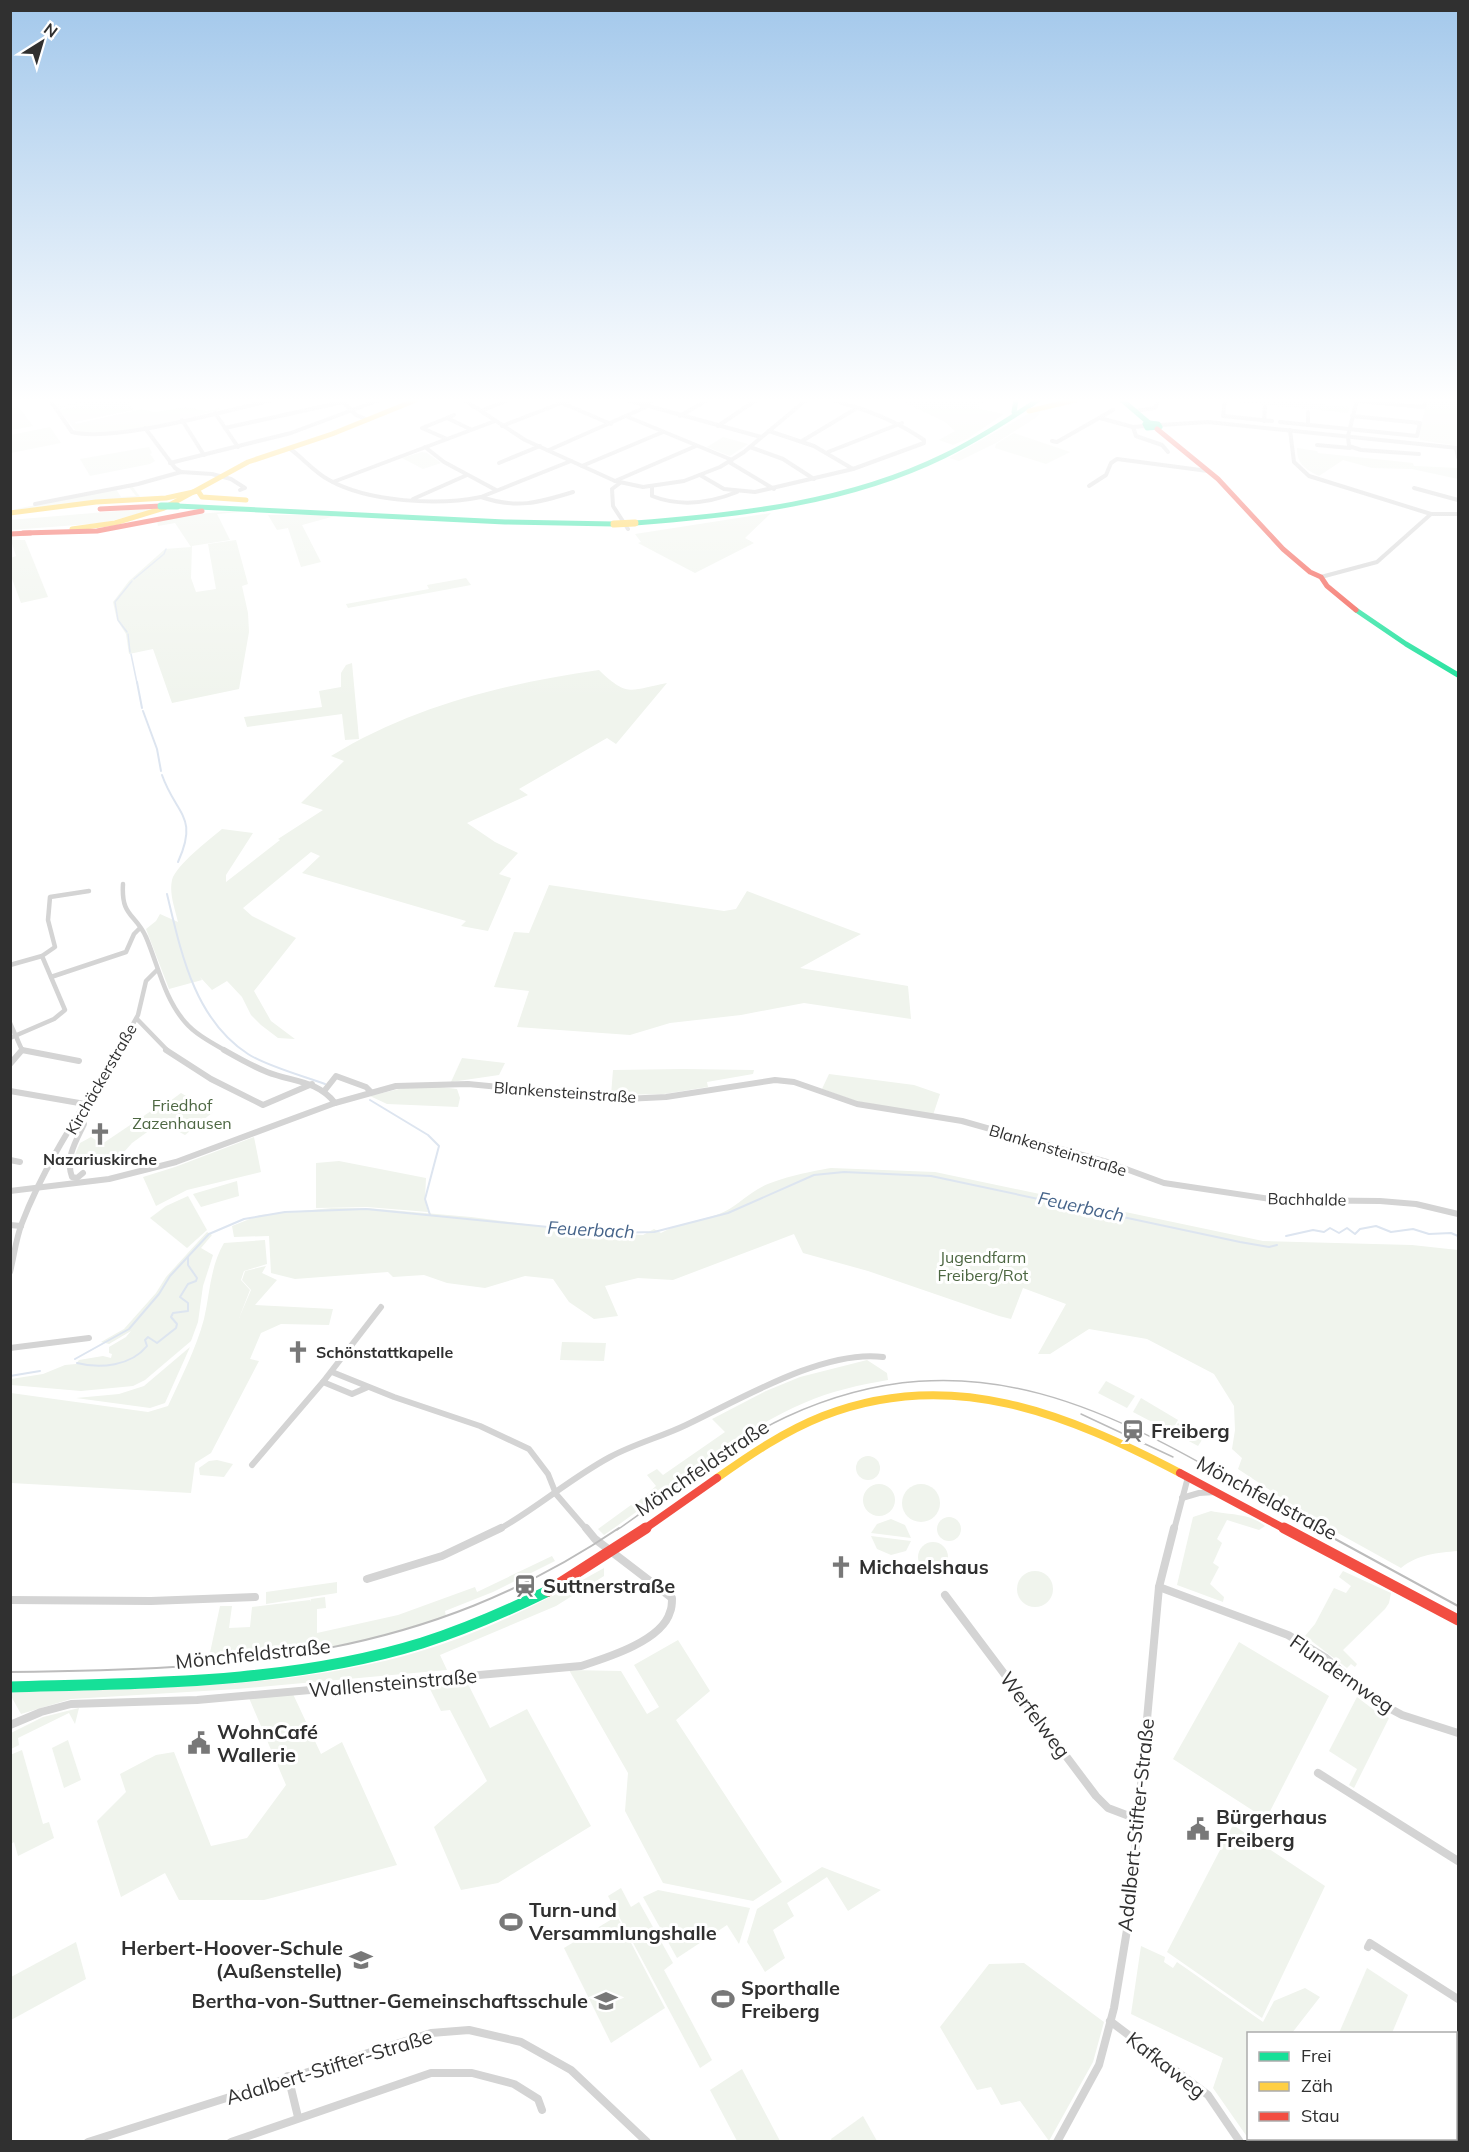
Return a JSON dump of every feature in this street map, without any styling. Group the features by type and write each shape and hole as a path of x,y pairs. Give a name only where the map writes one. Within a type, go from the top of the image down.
{"main road":[{"path":"10,515 96,502 124,500"},
{"path":"22,534 128,520 180,500"},
{"path":"250,500 500,520 615,521 632,524 754,508 790,500"},
{"path":"1239,500 1283,548 1311,572 1322,577 1325,585 1364,616 1458,675"},
{"path":"173,504 277,508 508,523 615,521"},
{"path":"10,515 173,504 331,508"},
{"path":"10,533 97,531 213,510 277,508"},
{"path":"10,533 58,530"},
{"name":"Mönchfeldstraße","path":"10,1687 226,1678 288,1672 400,1649 482,1622 532,1598 611,1552 745,1456 790,1430 845,1408 909,1395 971,1395 995,1398 1042,1409 1098,1430 1458,1620"}],"street":[{"path":"35,504 53,500"},
{"path":"442,500 458,500"},
{"path":"490,500 505,506 538,500"},
{"path":"611,500 615,521"},
{"path":"665,500 672,503 697,500"},
{"path":"1385,500 1431,514 1458,514"},
{"path":"1322,577 1377,562 1431,514"},
{"path":"123,884 123,902 127,913 144,933 157,970 185,1022 207,1038 266,1072 312,1084 325,1090 335,1103"},
{"path":"10,965 42,956 55,947 48,920 50,897 88,891"},
{"path":"51,977 126,952 134,934 140,928"},
{"path":"13,1037 54,1019 65,1010 42,956"},
{"name":"Kirchäckerstraße","path":"10,1272 21,1226 38,1187 136,1019 147,976 157,970"},
{"path":"136,1019 174,1058 263,1105 312,1084"},
{"path":"10,1023 13,1037 22,1050 79,1061"},
{"path":"10,1064 22,1050"},
{"path":"325,1090 336,1076 366,1087 371,1092"},
{"name":"Blankensteinstraße","path":"10,1191 109,1179 176,1162 335,1103 371,1092 405,1086 468,1084 625,1099 666,1097 760,1081 785,1081 856,1104 971,1124 1107,1162 1156,1181"},
{"path":"10,1091 86,1104"},
{"path":"79,1117 84,1125 72,1149 68,1170 72,1177 77,1178 83,1173"},
{"path":"10,1160 20,1162"},
{"name":"Bachhalde","path":"1156,1181 1277,1200 1380,1201 1416,1204 1458,1214"},
{"path":"10,1225 21,1226"},
{"path":"252,1466 332,1372 381,1307"},
{"path":"10,1348 89,1338"},
{"path":"367,1579 442,1556 500,1529 610,1457 685,1426 764,1386 822,1365 868,1355 883,1357"},
{"path":"332,1372 480,1426 529,1449 548,1474 556,1494 596,1539 611,1552"},
{"path":"323,1382 352,1394 368,1387"},
{"name":"Adalbert-Stifter-Straße","path":"1058,2142 1099,2065 1114,2007 1128,1918 1158,1587 1188,1477"},
{"path":"1182,1498 1199,1493 1216,1492"},
{"name":"Wallensteinstraße","path":"10,1725 41,1712 71,1704 197,1700 581,1666 619,1652 659,1629 670,1614 672,1598 611,1552"},
{"name":"Flundernweg","path":"1158,1587 1288,1635 1326,1658 1374,1700 1402,1715 1458,1732"},
{"name":"Werfelweg","path":"945,1595 1096,1796 1108,1808 1137,1819"},
{"path":"10,1600 255,1597"},
{"path":"1318,1773 1458,1861"},
{"path":"1368,1947 1370,1943 1458,1999"},
{"name":"Kafkaweg","path":"1110,2021 1208,2096 1240,2142"},
{"name":"Adalbert-Stifter-Straße","path":"88,2142 122,2133 288,2076 431,2033 469,2030 521,2042 571,2070 647,2142"},
{"path":"231,2142 431,2073 472,2073 514,2084 538,2098 542,2110"},
{"path":"288,2076 298,2117"}],"green space":[{"path":"59,500 115,500 11,510"},
{"path":"157,509 103,523 11,530 10,520"},
{"path":"246,510 335,516 302,525 321,562 301,567 288,528 277,530 268,515 318,515 251,511 217,514 230,540 192,546 191,578 196,592 216,589 208,544 236,540 248,584 242,586 248,613 249,632 239,689 172,703 153,649 129,654 126,634 117,620 113,602 129,581 165,549 191,547 175,523 158,526 157,521 186,515"},
{"path":"771,513 745,538 754,543 695,573 638,543 641,542 635,534"},
{"path":"11,540 25,540 48,597 21,603 11,576 11,558 16,556"},
{"path":"466,578 471,585 348,608 346,604 429,589 427,585"},
{"path":"352,663 359,739 345,740 342,714 247,727 244,717 322,707 319,691 341,687 341,673 346,665"},
{"path":"599,670 617,685 630,690 667,683 616,744 607,738 519,789 528,795 467,823 495,842 518,853 499,874 511,878 488,931 461,926 466,921 302,873 320,856 311,852 243,908 252,916 296,938 254,991 271,1021 295,1039 278,1038 261,1025 251,1015 242,997 227,981 212,990 200,977 202,980 169,989 146,929 156,921 160,914 178,922 171,891 172,880 180,867 222,829 253,833 226,875 226,882 280,840 278,839 323,810 301,803 344,761 331,756 395,723 461,699 529,682"},
{"path":"549,885 724,911 736,909 747,891 861,934 800,968 908,986 911,1019 804,1003 741,1015 670,1023 630,1035 517,1027 529,991 494,987 514,932 529,933"},
{"path":"462,1058 505,1063 499,1075 451,1082"},
{"path":"613,1070 754,1070 753,1074 707,1082 708,1087 664,1094 611,1095"},
{"path":"829,1074 914,1085 940,1094 933,1115 856,1101 822,1089"},
{"path":"403,1088 457,1089 460,1098 458,1107 387,1104 370,1096"},
{"name":"Friedhof Zazenhausen","path":"181,1093 213,1112 185,1135 161,1122 132,1143 115,1162 87,1162 74,1157 80,1143 91,1137 102,1144 151,1111 154,1113"},
{"path":"254,1137 261,1172 187,1190 156,1206 143,1177"},
{"path":"339,1161 426,1178 425,1199 428,1212 367,1207 316,1208 316,1163"},
{"name":"Jugendfarm Freiberg/Rot","path":"831,1168 935,1172 1263,1241 1412,1245 1458,1250 1458,1551 1421,1557 1401,1568 1318,1522 1238,1469 1242,1458 1232,1449 1235,1430 1234,1406 1214,1374 1147,1339 1089,1329 1050,1354 1038,1354 1066,1304 1023,1288 1011,1319 868,1271 803,1253 794,1234 673,1280 638,1278 605,1286 618,1316 594,1319 569,1302 553,1279 525,1276 485,1288 447,1283 424,1275 393,1277 388,1272 295,1279 271,1273 269,1236 234,1237 232,1226 260,1215 332,1208 367,1208 471,1217 579,1231 643,1235 654,1229 661,1233 682,1224 719,1214 773,1182"},
{"path":"237,1181 239,1196 201,1207 193,1194"},
{"path":"188,1196 207,1230 187,1248 150,1218 166,1206"},
{"path":"207,1232 212,1235 201,1248 213,1255 203,1286 198,1322 191,1341 145,1380 133,1386 81,1391 11,1385 11,1379 43,1374 65,1365 76,1364 79,1360 103,1356 111,1358 109,1347 126,1337 131,1331 109,1344 101,1342 124,1329 156,1293 166,1277"},
{"path":"265,1240 267,1264 244,1271 241,1280 250,1290 239,1318 251,1290 242,1280 245,1271 266,1266 262,1273 277,1280 255,1305 333,1309 329,1325 281,1324 261,1333 250,1359 259,1361 211,1453 195,1463 191,1493 11,1483 11,1393 148,1412 168,1406 201,1330 213,1271 224,1243"},
{"path":"562,1342 606,1343 604,1361 560,1360"},
{"path":"190,1347 165,1403 150,1408 76,1398 119,1394 144,1386"},
{"path":"867,1360 887,1373 888,1380 824,1395 777,1416 701,1464 604,1535 598,1529 631,1505 633,1506 656,1486 647,1475 657,1469 663,1475 725,1432 712,1419 766,1391 800,1377"},
{"path":"1106,1381 1135,1396 1127,1408 1098,1393"},
{"path":"1141,1398 1178,1420 1171,1432 1133,1412"},
{"path":"1178,1423 1204,1437 1198,1446 1172,1432"},
{"path":"868,1456 873,1457 879,1463 879,1473 873,1479 868,1480 863,1479 857,1473 856,1468 857,1463 863,1457"},
{"path":"217,1460 233,1464 224,1477 200,1475 199,1468 209,1461"},
{"path":"879,1484 890,1489 895,1500 890,1511 879,1516 868,1511 863,1500 868,1489"},
{"path":"921,1484 935,1489 940,1503 935,1517 921,1522 907,1517 902,1503 907,1489"},
{"path":"1211,1511 1246,1517 1265,1526 1259,1530 1227,1520 1217,1539 1222,1543 1213,1563 1219,1567 1210,1584 1224,1597 1223,1602 1177,1585 1193,1517"},
{"path":"949,1517 958,1520 961,1529 958,1538 949,1541 940,1538 937,1529 940,1520"},
{"path":"891,1519 905,1525 911,1538 871,1533 877,1524"},
{"path":"871,1536 911,1541 906,1551 891,1555 877,1549"},
{"path":"933,1542 944,1546 948,1557 944,1568 933,1572 922,1568 918,1557 922,1546"},
{"path":"552,1556 555,1561 493,1592 445,1611 446,1616 417,1626 329,1647 208,1662 220,1606 232,1606 229,1628 250,1627 252,1607 310,1600 310,1602 311,1599 325,1597 326,1608 317,1609 317,1633 398,1615 475,1587 477,1592"},
{"path":"604,1568 604,1576 556,1606 440,1655 447,1670 237,1689 71,1699 21,1714 11,1696 10,1691 159,1688 258,1681 356,1667 404,1656 457,1639 532,1606"},
{"path":"1035,1571 1048,1576 1053,1589 1048,1602 1035,1607 1022,1602 1017,1589 1022,1576"},
{"path":"1343,1571 1391,1593 1385,1609 1343,1650 1357,1664 1355,1667 1351,1664 1347,1668 1305,1636 1315,1624 1334,1588 1346,1593 1351,1586 1339,1577"},
{"path":"337,1582 337,1593 266,1604 266,1592"},
{"path":"678,1640 710,1691 676,1720 782,1882 753,1901 663,1883 625,1811 628,1773 569,1670 621,1671 647,1714 659,1707 634,1665"},
{"path":"1239,1642 1329,1696 1266,1819 1173,1759"},
{"path":"468,1684 490,1728 527,1709 591,1826 498,1883 461,1890 434,1827 487,1781 450,1710 441,1711 429,1687"},
{"path":"293,1694 321,1754 342,1742 397,1865 264,1900 179,1900 165,1873 121,1897 97,1821 126,1792 120,1774 156,1755 174,1752 211,1846 247,1838 286,1785 249,1698"},
{"path":"1357,1697 1389,1718 1354,1788 1349,1785 1357,1769 1329,1751"},
{"path":"79,1708 75,1724 69,1713 18,1738 19,1745 11,1749 11,1733 43,1717"},
{"path":"68,1740 81,1780 64,1788 52,1748"},
{"path":"22,1750 43,1824 49,1822 54,1838 18,1856 14,1842 11,1844 10,1755"},
{"path":"1233,1825 1325,1886 1262,2018 1167,1952"},
{"path":"822,1867 881,1890 848,1911 827,1877 787,1903 794,1916 773,1930 785,1958 765,1972 747,1942 757,1909"},
{"path":"621,1888 631,1907 639,1902 673,1963 664,1970 712,2060 700,2068 608,1896"},
{"path":"658,1890 750,1908 739,1944 727,1925 677,1958 643,1897"},
{"path":"617,1916 665,2008 611,2043 564,1948"},
{"path":"76,1942 86,1979 11,2020 11,1977"},
{"path":"1141,1946 1165,1957 1164,1962 1173,1968 1177,1962 1263,2022 1274,2001 1305,1988 1320,1997 1293,2032 1247,2032 1247,2137 1213,2088 1223,2058 1131,2014"},
{"path":"1024,1963 1104,2022 1093,2062 1049,2141 1020,2101 1001,2105 991,2087 977,2090 940,2027 989,1964"},
{"path":"1367,1968 1408,1995 1392,2032 1339,2032"},
{"path":"742,2069 780,2141 737,2141 710,2090"},
{"path":"863,2116 877,2141 832,2141 831,2139"},
{"path":"1249,2140 1342,2140 1342,2141"}],"waterway":[{"path":"134,579 164,554 166,549"},
{"path":"127,632 118,620 115,602 132,581"},
{"path":"128,634 130,652"},
{"path":"131,654 137,683"},
{"path":"137,682 142,708"},
{"path":"143,711 157,749 161,771"},
{"path":"162,775 186,825 184,847 178,862"},
{"path":"167,894 192,983 215,1022 248,1054 274,1067 325,1084"},
{"path":"370,1100 428,1135 439,1146 425,1199 430,1215"},
{"name":"Feuerbach","path":"75,1359 129,1329 159,1294 170,1276 209,1234 244,1219 285,1212 366,1209 609,1233 654,1232 728,1213 814,1175 844,1172 931,1176 1240,1242 1269,1247 1277,1245"},
{"name":"Feuerbach","path":"1286,1236 1313,1230 1324,1232 1330,1228 1339,1233 1347,1228 1355,1234 1360,1229 1376,1226 1391,1232 1413,1229 1429,1234 1451,1233 1458,1236"},
{"name":"Feuerbach","path":"77,1363 105,1366 124,1362 133,1358 147,1346 145,1340 148,1337 157,1343 176,1328 177,1324 171,1317 173,1313 188,1311 188,1303 180,1297 188,1284 196,1281 197,1278 188,1265 188,1257"},
{"name":"Feuerbach","path":"10,1376 40,1371"}],"tram line":[{"path":"617,1530 720,1455 786,1417 861,1391 932,1381 999,1385 1064,1401 1127,1426 1190,1457 1318,1530"},
{"path":"1081,1414 1173,1457"},
{"path":"10,1672 93,1671 251,1660 326,1648 401,1631 474,1605 547,1572 619,1528"},
{"path":"1315,1528 1458,1606"}],"traffic: fast":[{"path":"635,523 691,519 811,500"},
{"path":"161,506 177,506"},
{"path":"177,506 232,507 450,520 614,524"},
{"path":"1356,610 1406,644 1458,675"},
{"path":"10,1687 148,1683 217,1678 286,1671 354,1660 420,1643 485,1621 548,1591"}],"traffic: slow":[{"path":"10,513 124,500"},
{"path":"72,529 115,523 164,508 178,500"},
{"path":"614,524 635,523"},
{"path":"717,1478 776,1439 824,1416 886,1399 931,1394 974,1396 1016,1404 1058,1416 1099,1432 1180,1473"}],"traffic: jam":[{"path":"1238,500 1283,549 1310,572 1321,577 1327,586 1356,610"},
{"path":"100,509 161,506"},
{"path":"23,533 97,531 202,511"},
{"path":"10,534 30,533"},
{"path":"1180,1473 1458,1620"},
{"path":"548,1591 616,1549 717,1478"}],"place":[{"name":"Nazariuskirche","path":"100,1134"},
{"name":"Schönstattkapelle","path":"298,1352"},
{"name":"Freiberg","path":"1133,1431"},
{"name":"Michaelshaus","path":"841,1567"},
{"name":"Suttnerstraße","path":"525,1586"},
{"name":"WohnCafé Wallerie","path":"199,1743"},
{"name":"Bürgerhaus Freiberg","path":"1198,1829"},
{"name":"Turn-und Versammlungshalle","path":"511,1922"},
{"name":"Herbert-Hoover-Schule (Außenstelle)","path":"361,1960"},
{"name":"Sporthalle Freiberg","path":"723,1999"},
{"name":"Bertha-von-Suttner-Gemeinschaftsschule","path":"606,2001"}]}
